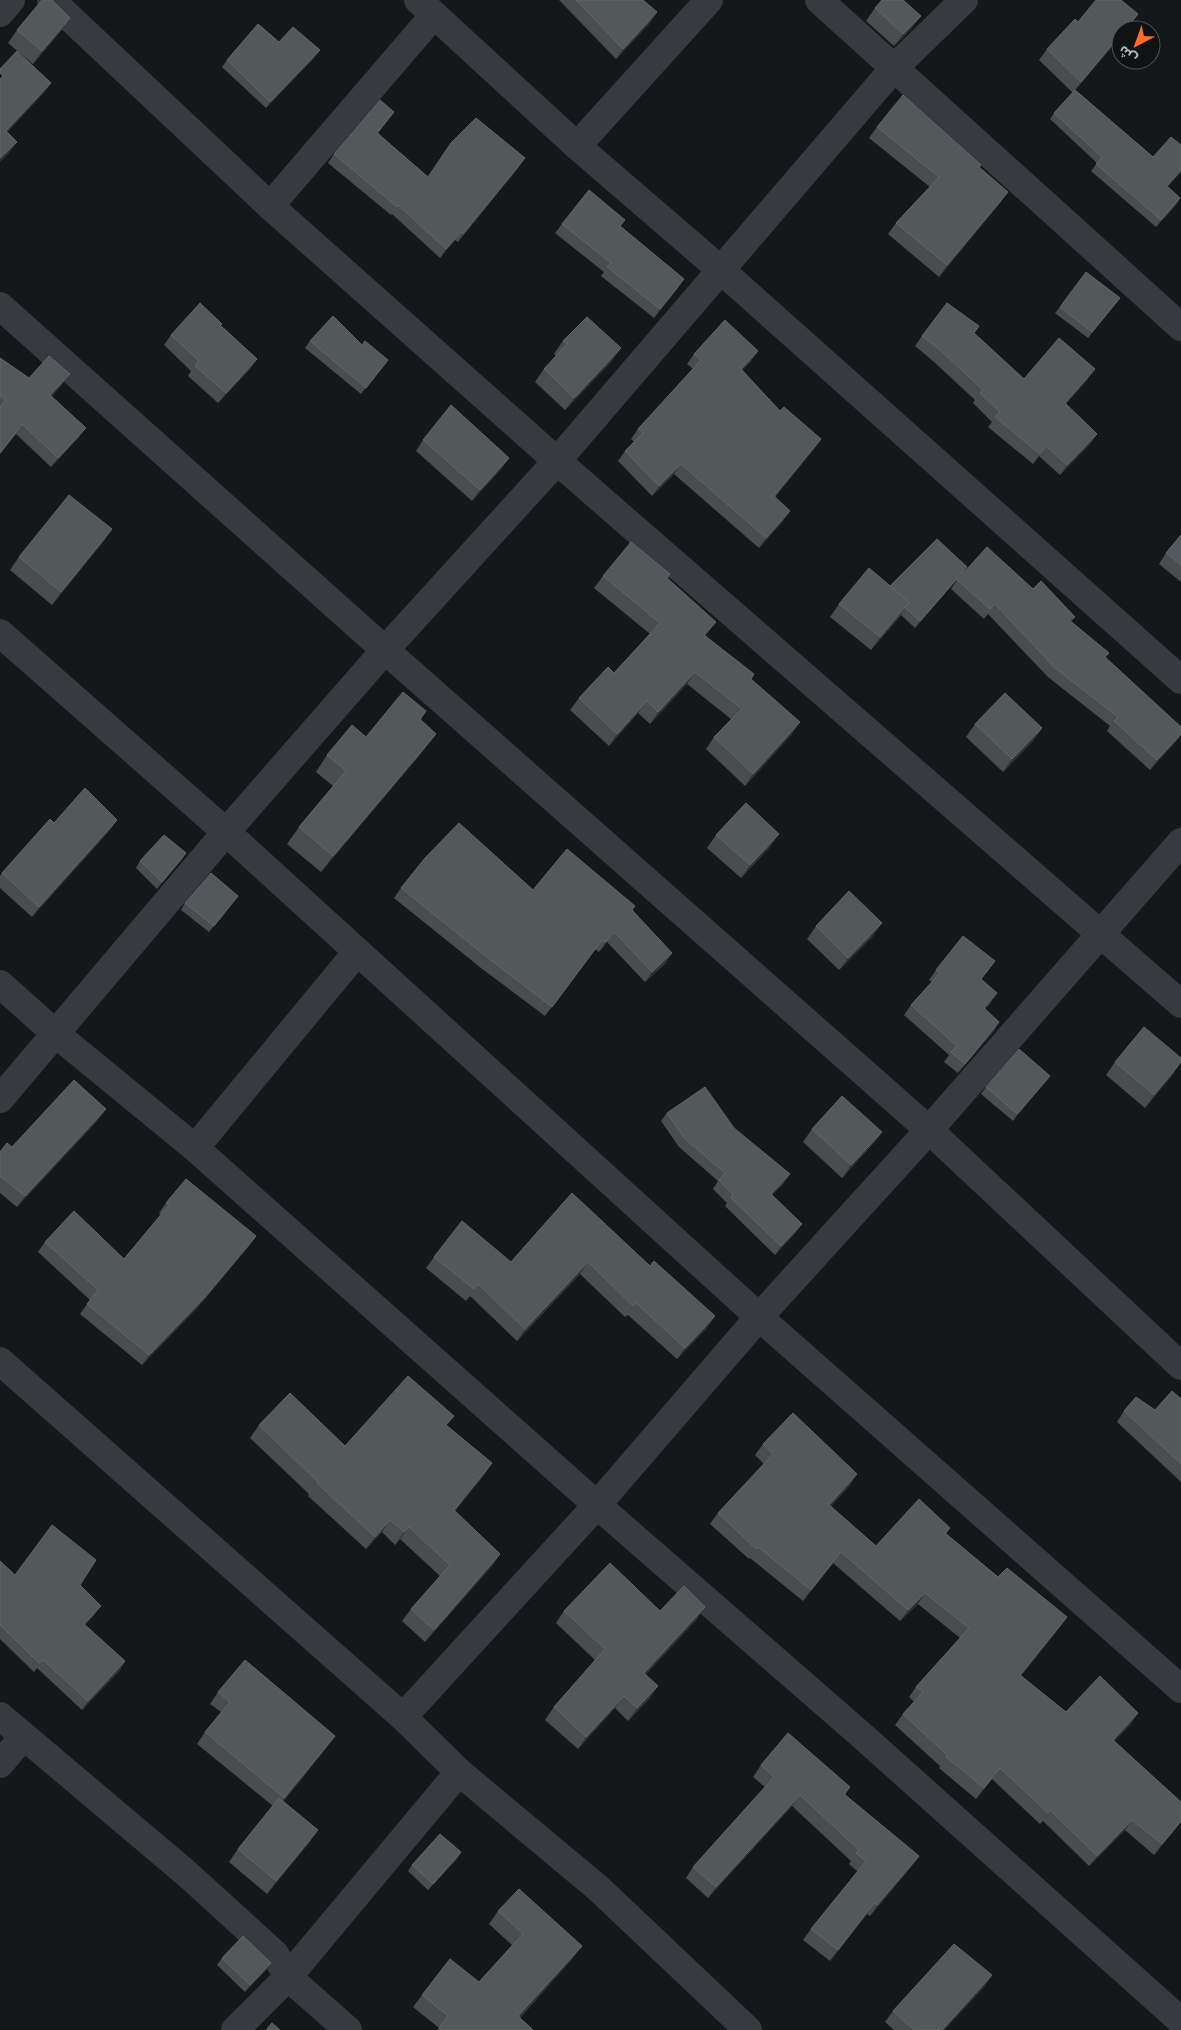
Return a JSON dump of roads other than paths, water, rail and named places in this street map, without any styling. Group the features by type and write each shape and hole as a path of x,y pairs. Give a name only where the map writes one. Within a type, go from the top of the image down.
{"street":[{"path":"0,13 11,0"},
{"path":"52,0 270,206 557,462 1181,1004"},
{"path":"577,146 709,0"},
{"path":"819,0 1181,328"},
{"path":"0,1099 226,832 385,650 557,462 894,68 964,0"},
{"path":"270,206 426,7 577,146 722,271 1181,680"},
{"path":"0,306 385,650 929,1130 1181,1366"},
{"path":"0,634 226,832 760,1317 1181,1690"},
{"path":"403,1717 598,1505 760,1317 929,1130 1181,842"},
{"path":"195,1148 356,952"},
{"path":"0,984 56,1034 195,1148 866,1740 1181,2021"},
{"path":"3,1369 403,1717 459,1772 598,1888 748,2030"},
{"path":"0,1716 186,1873 275,1954 288,1977 348,2030"},
{"path":"0,1764 23,1737"},
{"path":"235,2030 288,1977 459,1772"}]}
